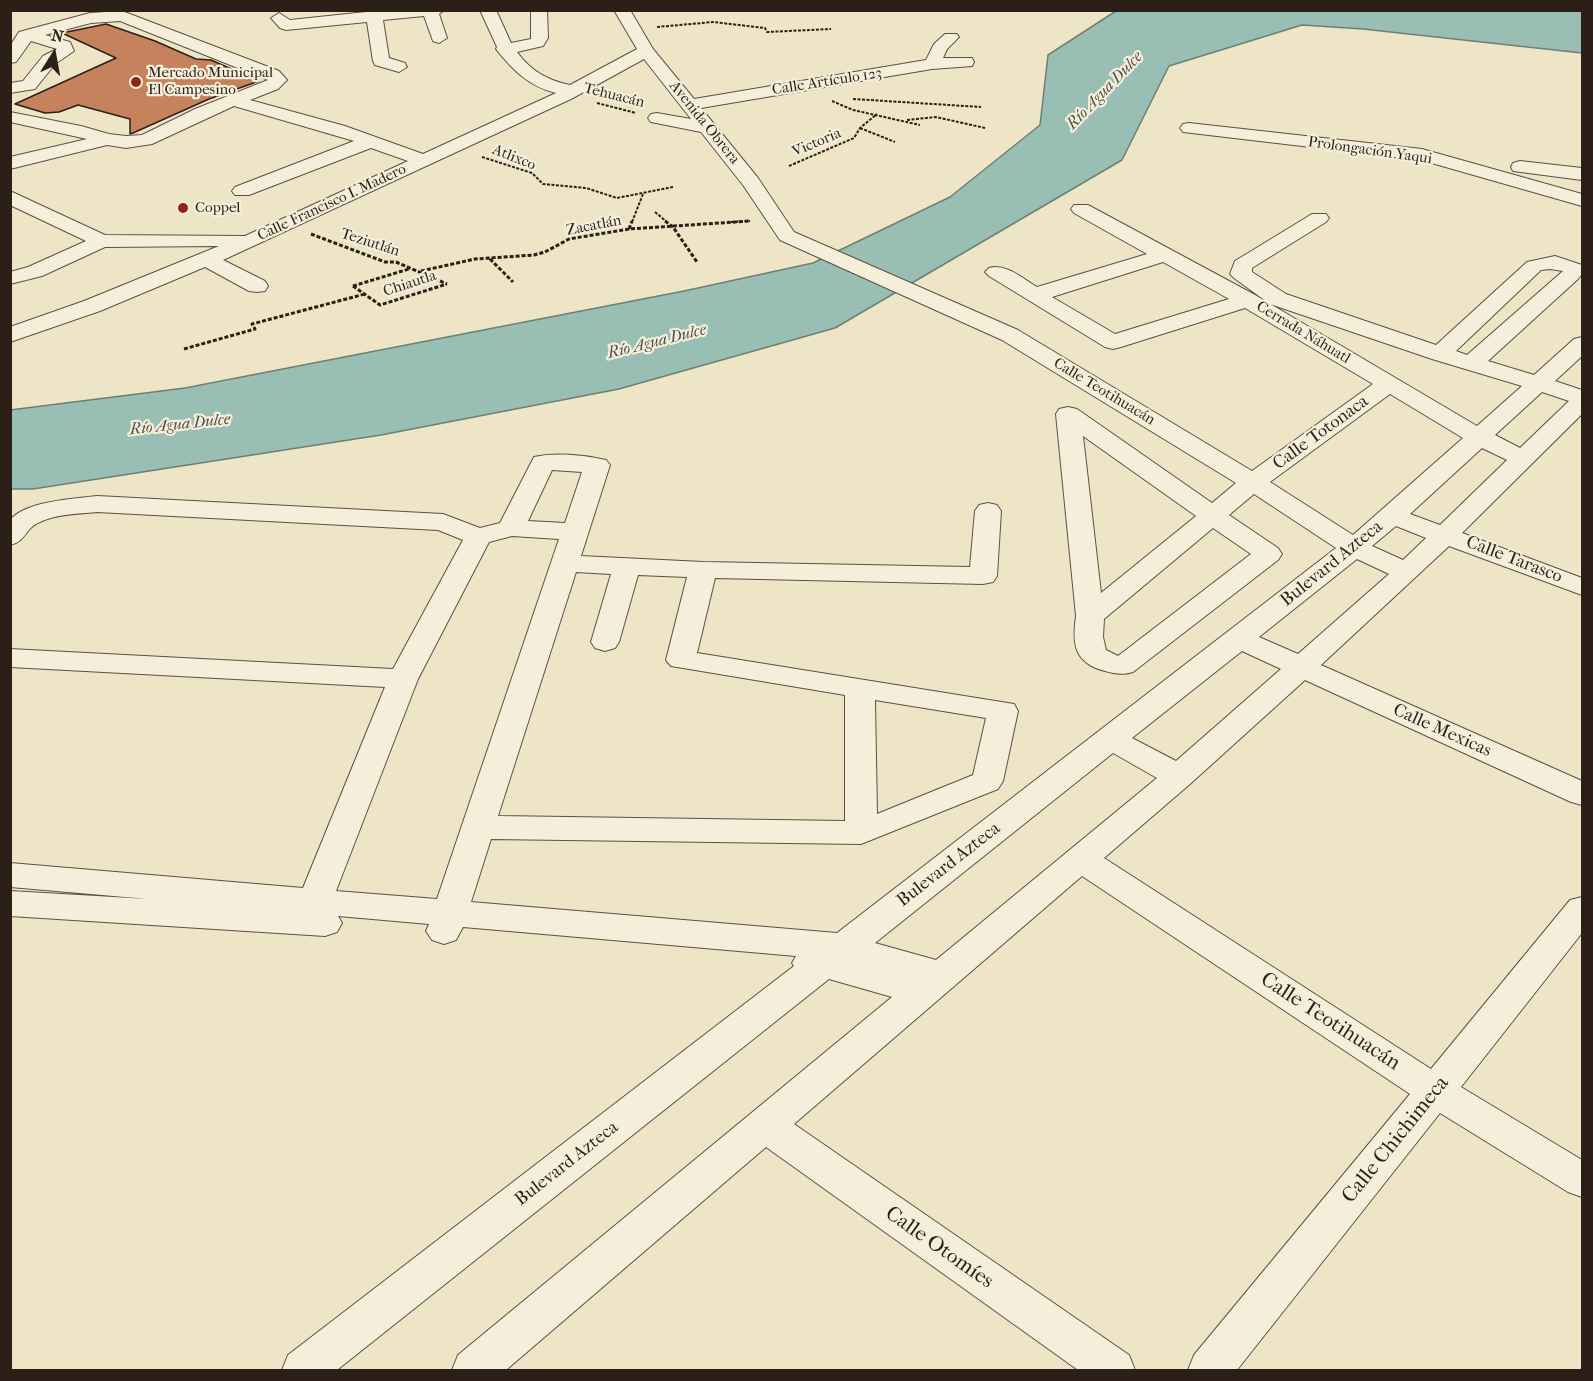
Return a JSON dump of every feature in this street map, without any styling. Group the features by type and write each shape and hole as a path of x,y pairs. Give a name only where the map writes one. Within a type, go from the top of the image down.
{"street":[{"path":"282,22 311,22 375,13 437,10"},
{"path":"488,10 504,49 540,82 569,93"},
{"path":"504,49 537,43 540,38 539,10"},
{"name":"Avenida Obrera","path":"622,10 646,51 751,182 787,236"},
{"path":"430,11 439,38"},
{"path":"375,13 376,39 381,61 399,67"},
{"path":"10,117 81,131 106,139 126,142 146,140 201,113 272,85 278,80 273,75 122,16 89,14 20,29"},
{"path":"311,22 316,41"},
{"path":"10,58 20,29"},
{"path":"10,88 29,85 49,60 66,51 64,45 20,29"},
{"path":"932,64 940,47 951,37"},
{"name":"Calle Francisco I. Madero","path":"10,335 92,306 252,240 569,93 646,51"},
{"name":"Calle Artículo 123","path":"690,105 932,64 966,62"},
{"path":"37,74 65,72"},
{"path":"794,87 811,98 832,98"},
{"path":"232,100 295,116 424,160"},
{"path":"657,118 709,128"},
{"name":"Prolongación Yaqui","path":"1189,128 1422,155 1582,200"},
{"path":"10,163 106,139"},
{"path":"242,191 372,141"},
{"path":"1422,155 1582,174"},
{"path":"10,197 102,241"},
{"name":"Cerrada Náhuatl","path":"1081,209 1247,300 1479,437 1524,459"},
{"path":"474,1371 1179,776 1407,572 1524,459 1582,399 1540,382 1440,354 1278,299 1241,274 1242,265 1319,218"},
{"name":"Calle Teotihuacán","path":"787,236 1010,335 1253,482 1354,548 1407,572"},
{"path":"10,278 35,272 102,241 252,240"},
{"path":"1035,295 1165,255"},
{"path":"206,259 257,286"},
{"path":"1440,354 1534,266 1546,261 1575,268 1571,275 1547,298 1472,363"},
{"path":"996,272 1113,342 1247,300"},
{"path":"1514,283 1547,298"},
{"name":"Bulevard Azteca","path":"304,1371 1354,548 1582,344"},
{"name":"Calle Totonaca","path":"1090,616 1253,482 1389,384"},
{"path":"1068,414 1213,514 1268,554 1123,666 1105,663 1094,654 1087,641 1090,616 1068,414"},
{"path":"448,922 597,465 543,462 511,528"},
{"path":"10,537 25,519 58,508 97,504 443,522 478,537 511,528 575,532"},
{"path":"566,563 703,570 983,576 988,511"},
{"name":"Calle Tarasco","path":"1392,516 1446,534 1582,587"},
{"path":"310,911 403,679 478,537"},
{"path":"604,642 627,566"},
{"path":"479,827 861,832 987,781 1003,711 681,660 703,570"},
{"name":"Calle Mexicas","path":"1238,638 1582,794"},
{"path":"10,658 403,679"},
{"path":"860,689 861,832"},
{"path":"1110,739 1179,776"},
{"name":"Calle Teotihuacán","path":"1081,860 1436,1091 1582,1180"},
{"path":"10,875 310,911 834,955 932,984"},
{"path":"10,903 310,911"},
{"name":"Calle Chichimeca","path":"1210,1371 1582,909"},
{"name":"Calle Otomíes","path":"765,1125 1113,1371"}],"path":[{"path":"632,29 713,22 765,28 767,32 831,29"},
{"name":"Tehuacán","path":"569,93 657,118"},
{"name":"Victoria","path":"832,98 845,107 907,120 920,125"},
{"path":"847,98 981,107"},
{"name":"Victoria","path":"789,166 854,138 860,128 877,114"},
{"path":"907,120 916,116 945,118 985,128"},
{"path":"860,128 895,142"},
{"name":"Atlixco","path":"482,157 532,173 543,184 586,188 617,198 673,187"},
{"path":"629,229 643,193"},
{"path":"655,213 673,227 697,262"},
{"name":"Zacatlán","path":"421,271 490,258 534,255 545,252 569,239 629,229 774,217"},
{"name":"Teziutlán","path":"285,225 385,262 396,262 410,269 421,271 447,284"},
{"path":"490,258 513,282"},
{"path":"365,294 353,286 410,269"},
{"name":"Chiautla","path":"365,294 380,305 447,284"},
{"path":"184,349 255,329 252,324 365,294"}],"water":[{"name":"Río Agua Dulce","path":"1116,11 1582,11 1582,53 1363,29 1302,25 1169,66 1122,160 835,328 619,389 381,435 33,489 11,489 10,410 185,388 684,291 813,263 950,197 1040,125 1048,55"}],"building":[{"name":"Mercado Municipal El Campesino","path":"106,24 155,41 196,59 211,60 259,81 209,99 130,134 130,119 78,105 59,112 45,113 15,104 116,58 62,33"}],"place":[{"name":"Mercado Municipal El Campesino","path":"136,82"},
{"name":"Coppel","path":"183,208"}]}
